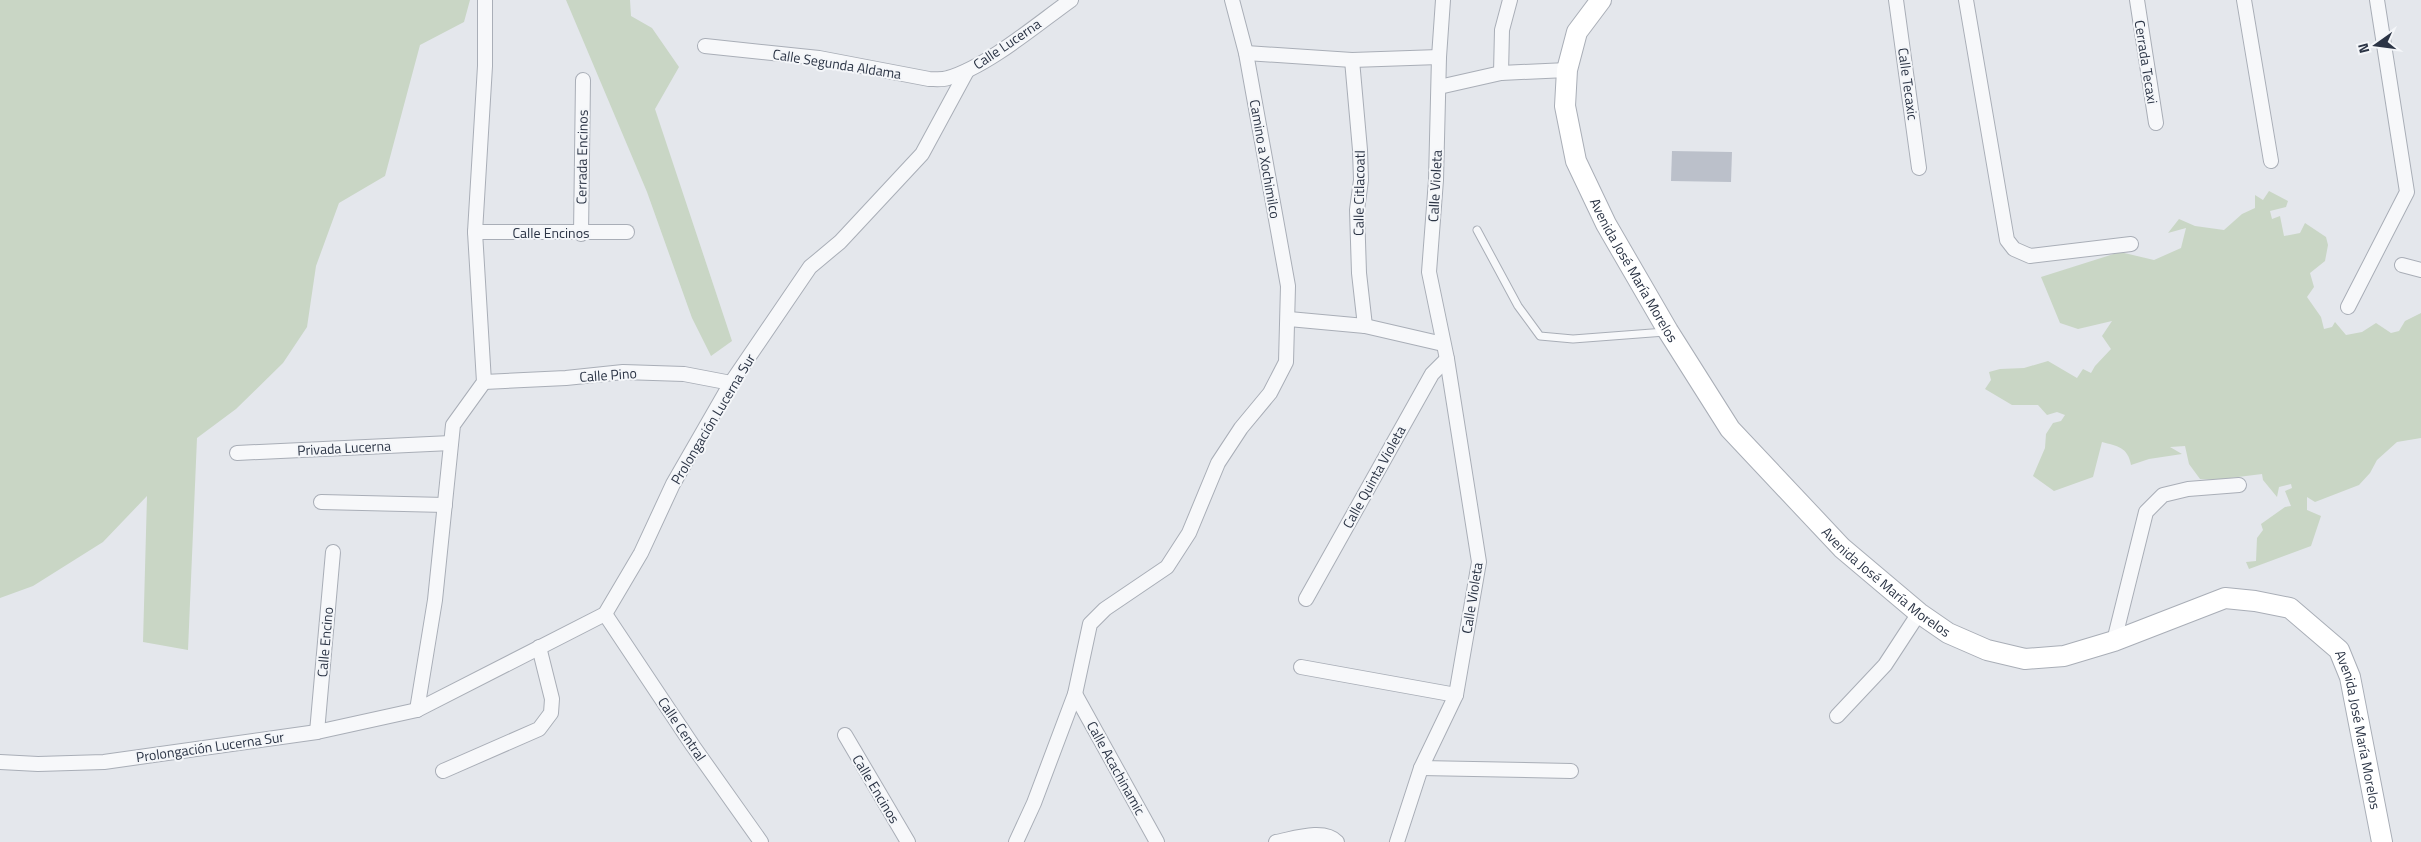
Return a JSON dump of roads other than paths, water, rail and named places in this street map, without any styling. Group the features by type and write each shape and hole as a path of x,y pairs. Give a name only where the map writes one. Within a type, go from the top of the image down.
{"main road":[{"name":"Avenida José María Morelos","path":"1601,0 1577,32 1567,70 1566,106 1576,161 1606,224 1668,332 1730,429 1842,548 1918,613 1948,633 1980,646 2025,659 2064,656 2114,642 2225,598 2255,600 2290,608 2339,650 2350,677 2382,842"}],"street":[{"path":"417,710 435,600 453,424 484,382 475,232 484,66 485,0"},
{"name":"Calle Lucerna","path":"967,70 1071,0"},
{"name":"Camino a Xochimilco","path":"1016,842 1034,802 1075,694 1090,624 1105,610 1168,567 1189,532 1218,464 1241,428 1270,393 1286,362 1289,319 1288,286 1246,53 1232,0"},
{"name":"Calle Violeta","path":"1397,842 1421,768 1456,695 1479,562 1446,359 1429,272 1436,180 1439,57 1443,0"},
{"path":"1501,73 1502,30 1510,0"},
{"name":"Calle Tecaxic","path":"1896,0 1919,168"},
{"path":"1966,0 2007,240 2014,249 2030,256 2131,244"},
{"name":"Cerrada Tecaxi","path":"2137,0 2156,123"},
{"path":"2244,0 2271,161"},
{"path":"2348,307 2407,192 2377,0"},
{"name":"Calle Segunda Aldama","path":"705,46 818,58 929,79 946,79 967,70"},
{"path":"1246,53 1352,60 1439,57"},
{"name":"Calle Citlacoatl","path":"1352,60 1360,150 1361,180 1357,210 1359,273 1365,326"},
{"name":"Prolongación Lucerna Sur","path":"0,762 38,764 104,762 317,732 417,710 606,614 641,553 673,484 731,383 810,267 840,242 922,154 967,70"},
{"path":"1439,87 1501,73 1567,70"},
{"name":"Cerrada Encinos","path":"581,234 583,80"},
{"name":"Calle Encinos","path":"475,232 581,234 627,232"},
{"path":"2402,265 2421,270"},
{"path":"1289,319 1365,326 1443,344"},
{"name":"Calle Quinta Violeta","path":"1306,598 1432,374 1446,359"},
{"name":"Calle Pino","path":"484,382 566,378 623,372 684,374 731,383"},
{"name":"Privada Lucerna","path":"237,452 451,443"},
{"path":"2114,642 2146,512 2163,496 2188,489 2239,485"},
{"path":"321,502 445,505"},
{"name":"Calle Encino","path":"317,732 333,552"},
{"path":"1837,716 1885,665 1918,613"},
{"name":"Calle Central","path":"606,614 693,746 761,842"},
{"path":"443,771 540,728 551,713 552,699 539,647"},
{"path":"1301,667 1456,695"},
{"name":"Calle Acachinamic","path":"1075,694 1157,842"},
{"name":"Calle Encinos","path":"845,736 908,842"},
{"path":"1421,768 1571,771"},
{"path":"1276,842 1322,835 1334,838 1337,842"}],"lane":[{"path":"1477,230 1518,306 1540,336 1573,339 1668,332"}]}
